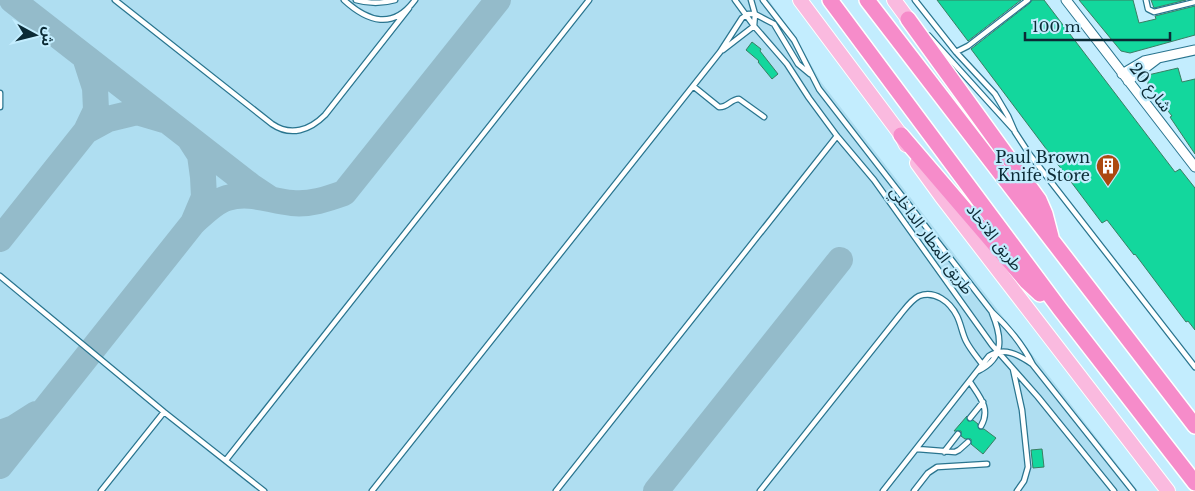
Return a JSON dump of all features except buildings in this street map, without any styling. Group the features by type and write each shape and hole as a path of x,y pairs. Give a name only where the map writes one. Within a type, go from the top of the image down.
{"highway":[{"name":"طريق الاتحاد","path":"830,0 1060,310 1195,483"},
{"path":"867,0 1195,426"},
{"path":"908,19 1038,200 1050,228 1053,243"},
{"path":"901,135 1027,282 1060,310"}],"main road":[{"name":"طريق الاتحاد","path":"800,0 901,135 920,167 941,196 1168,491"},
{"path":"894,0 908,19"}],"street":[{"name":"شارع 20","path":"1066,0 1195,167"},
{"path":"1122,74 1144,61 1195,50"},
{"path":"1128,81 1156,59"}],"lane":[{"path":"116,0 272,124 281,129 292,131 306,129 315,124 325,114 415,0"},
{"path":"344,0 359,13 379,20 401,15 409,8"},
{"path":"356,0 375,3 395,0"},
{"path":"226,460 589,0"},
{"name":"طريق المطار الداخلي","path":"735,0 745,15 780,55 837,136 874,180 998,352 1062,425 1114,491"},
{"path":"720,52 754,26 755,14 751,0"},
{"name":"طريق المطار الداخلي","path":"763,0 794,40 819,89 1133,491"},
{"path":"915,0 956,52 994,94 1030,155 1195,367"},
{"path":"956,52 968,46 1028,0"},
{"path":"1146,0 1148,9 1154,12 1195,2"},
{"path":"372,491 720,52 745,15 755,14 774,24 798,64 810,74"},
{"path":"908,19 946,53 1015,132"},
{"path":"693,86 718,107 723,107 734,100 739,100 764,117"},
{"path":"0,93 0,107"},
{"path":"556,491 837,136"},
{"path":"0,276 164,412 264,491"},
{"path":"760,491 908,305 919,296 935,296 950,306 960,322 967,342 982,364"},
{"path":"978,371 992,362 998,352 999,329 992,312"},
{"path":"883,491 989,356 998,352 1014,353 1033,365"},
{"path":"1013,368 1022,410 1028,467 1026,477 1017,491"},
{"path":"970,382 983,402 986,412 981,426"},
{"path":"970,418 983,402"},
{"path":"101,491 164,412"},
{"path":"944,452 958,434"},
{"path":"916,449 954,452 960,450 968,442"},
{"path":"914,491 928,473 937,467 986,464"}],"shaded area":[{"path":"0,0 769,0 801,47 821,82 1138,491 0,491"}],"taxiway":[{"path":"12,0 269,198"},
{"path":"0,466 193,223 218,202 235,196 252,196 284,202 305,203 344,193 498,0"},
{"path":"85,57 95,88 96,110 86,131"},
{"path":"0,239 86,131 108,119 137,112 164,120"},
{"path":"189,138 200,155 204,197 193,223"},
{"path":"656,491 840,260"},
{"path":"0,433 14,428 36,414"}],"place":[{"name":"Paul Brown Knife Store","path":"1108,187"}]}
